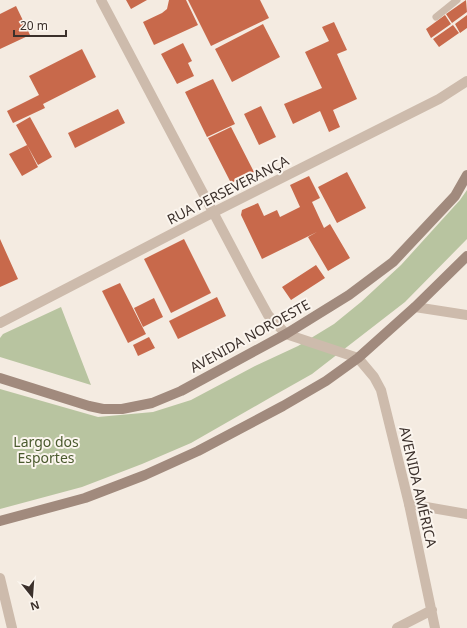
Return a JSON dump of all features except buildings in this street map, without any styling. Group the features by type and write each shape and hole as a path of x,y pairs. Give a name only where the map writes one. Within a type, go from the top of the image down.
{"main road":[{"name":"AVENIDA NOROESTE","path":"0,378 103,409 122,409 152,403 181,391 286,334 349,295 393,262 455,196 467,175"},
{"path":"0,522 85,498 145,475 198,451 290,402 358,358 415,307 467,256"}],"street":[{"path":"101,0 212,213 268,314 286,334 358,358"},
{"name":"RUA PERSEVERANÇA","path":"0,323 212,213 439,100 467,81"},
{"path":"415,307 467,315"},
{"name":"AVENIDA AMÉRICA","path":"358,358 374,377 381,390 409,504 436,628"},
{"path":"409,504 467,514"},
{"path":"0,578 12,628"},
{"path":"396,628 432,610"}],"lane":[{"path":"436,17 457,0"}],"green space":[{"name":"Largo dos Esportes","path":"467,190 467,239 405,302 312,374 191,443 82,487 0,509 0,389 98,417 153,412 191,400 255,366 298,346 334,324 361,302 401,265 460,200"},
{"path":"61,307 91,385 0,357 0,338 3,334"}]}
